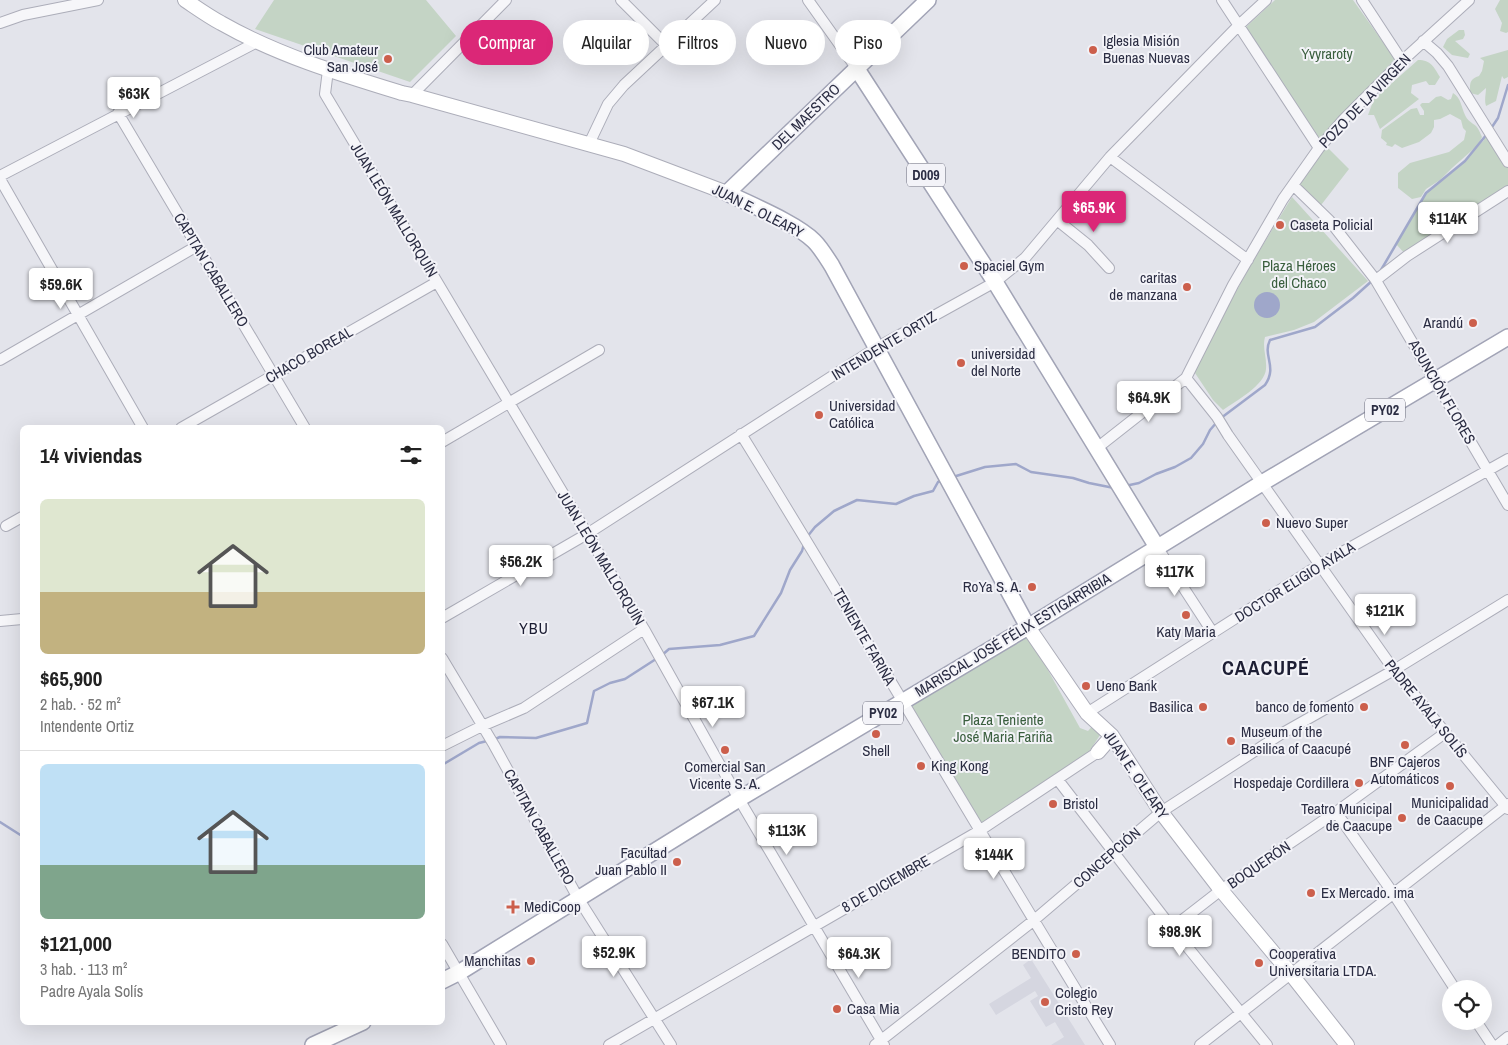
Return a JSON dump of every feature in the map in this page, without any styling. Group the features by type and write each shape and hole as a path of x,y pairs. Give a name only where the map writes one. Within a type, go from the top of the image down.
{"main road":[{"name":"DEL MAESTRO","path":"727,193 928,0"},
{"name":"D009","path":"857,69 995,282 1158,547"},
{"name":"JUAN E. OLEARY","path":"727,193 802,232 813,240 832,266 953,487"},
{"name":"MARISCAL JOSÉ FÉLIX ESTIGARRIBIA","path":"445,980 738,799 1028,627 1262,483 1508,337"},
{"name":"JUAN E. O'LEARY","path":"953,487 1028,627"},
{"path":"314,1044 356,1025"}],"street":[{"path":"0,23 23,15 98,0"},
{"name":"JUAN E. OLEARY","path":"186,0 220,23 257,42 328,70 407,94 624,154 727,193"},
{"path":"407,94 506,0"},
{"path":"621,0 659,38"},
{"path":"693,20 715,0"},
{"path":"808,0 857,69"},
{"path":"1222,0 1319,148"},
{"name":"INTENDENTE ORTIZ","path":"445,616 587,534 876,348 995,282 1025,258 1110,157 1239,25 1266,0"},
{"path":"1362,0 1402,61"},
{"name":"POZO DE LA VIRGEN","path":"1100,454 1186,378 1248,260 1293,185 1319,148 1344,119 1402,61 1469,0"},
{"path":"1423,41 1443,58 1508,162"},
{"path":"141,425 0,178 118,113 257,42"},
{"path":"589,144 608,104 624,85 659,52"},
{"name":"JUAN LEÓN MALLORQUÍN","path":"328,70 325,94 644,629 654,651 738,799 880,1043"},
{"name":"CAPITAN CABALLERO","path":"118,113 303,425"},
{"path":"1110,157 1248,260"},
{"name":"ASUNCIÓN FLORES","path":"1293,185 1329,220 1374,277 1508,505"},
{"path":"1374,277 1508,191"},
{"path":"1057,220 1098,254 1109,268"},
{"path":"0,360 197,246"},
{"name":"CHACO BOREAL","path":"185,425 436,282"},
{"path":"445,440 599,350"},
{"name":"PADRE AYALA SOLÍS","path":"1186,378 1216,417 1394,670 1444,733 1507,806"},
{"name":"TENIENTE FARIÑA","path":"741,434 809,544 979,831 1110,1045"},
{"name":"DOCTOR ELIGIO AYALA","path":"1087,713 1320,565 1508,459"},
{"path":"6,526 20,518"},
{"path":"1158,547 1213,633"},
{"name":"CONCEPCIÓN","path":"880,1043 1034,921 1161,812 1281,734 1394,670 1508,600"},
{"path":"0,622 20,619"},
{"name":"JUAN E. O'LEARY","path":"1028,627 1087,713 1112,736 1161,812 1347,1045"},
{"path":"445,745 524,708 644,629"},
{"name":"CAPITAN CABALLERO","path":"445,663 484,728 578,898 671,1045"},
{"name":"BOQUERÓN","path":"1172,928 1222,890 1336,812 1444,733"},
{"path":"1112,736 1098,752 1058,780 1115,851 1172,928 1267,1045"},
{"name":"8 DE DICIEMBRE","path":"609,1045 979,831 1058,780"},
{"path":"1200,1045 1507,806"},
{"path":"1336,812 1393,893 1449,980"},
{"path":"445,949 501,1045"},
{"path":"1482,1030 1492,1045"},
{"path":"1498,1045 1508,1037"}],"shaded area":[{"name":"Colegio Cristo Rey","path":"1031,959 1085,1045 1051,1045 1064,1037 1055,1022 1046,1027 1030,1001 1038,996 1035,991 996,1015 989,1004 1031,978 1023,965"}],"green space":[{"name":"Club Amateur San José","path":"274,0 426,0 456,36 410,82 255,29"},
{"name":"Yvyraroty","path":"1275,0 1353,0 1395,59 1320,139 1245,28"},
{"path":"1500,0 1508,0 1508,32 1506,33 1500,31 1502,23 1495,9"},
{"path":"1459,30 1464,30 1465,35 1463,39 1455,41 1470,54 1468,58 1452,55 1443,47 1447,39"},
{"path":"1508,50 1508,77 1504,79 1502,76 1496,101 1486,106 1486,88 1478,95 1470,93 1472,80 1479,76 1482,71 1484,61 1480,58"},
{"path":"1418,60 1429,63 1440,77 1435,85 1429,85 1426,81 1412,85 1411,93 1419,99 1380,129 1374,115 1368,115 1374,99"},
{"path":"1453,93 1459,100 1466,117 1477,127 1482,137 1478,145 1440,180 1426,189 1421,197 1412,199 1398,188 1398,173 1410,163 1449,152 1464,140 1466,131 1461,120 1450,114 1434,120 1434,127 1431,133 1419,142 1402,148 1395,144 1392,147 1386,145 1387,143 1381,138 1382,130 1411,109 1417,108 1420,115 1424,115 1420,105 1422,103 1429,103 1436,97 1441,96 1448,100 1451,99"},
{"path":"1485,125 1508,162 1508,191 1407,256 1396,244 1426,193 1453,172 1484,140"},
{"path":"1323,143 1349,169 1318,209 1293,185"},
{"name":"Plaza Héroes del Chaco","path":"1292,197 1368,281 1314,322 1294,330 1265,337 1266,369 1261,381 1223,410 1213,400 1193,370 1249,268"},
{"name":"Plaza Teniente José Maria Fariña","path":"1028,634 1080,728 1088,731 1095,723 1102,732 1087,755 981,824 908,706"}],"water":[{"path":"1267,292 1276,296 1280,305 1276,314 1267,318 1258,314 1254,305 1258,296"}],"waterway":[{"path":"1490,130 1498,118 1508,85"},
{"path":"1381,270 1426,193 1465,161 1487,134"},
{"path":"1221,418 1265,385 1270,372 1268,351 1270,340 1315,327 1373,280"},
{"path":"1125,486 1139,483 1191,458 1203,444 1210,430 1217,422"},
{"path":"953,477 985,467 1016,464 1031,472 1073,478 1114,488"},
{"path":"807,537 815,527 834,511 857,500 896,504 914,496 933,491 938,482 943,480"},
{"path":"661,656 669,649 720,645 754,636 781,593 790,570 802,551 804,544"},
{"path":"495,739 500,737 536,738 587,723 594,691 610,683 625,679 656,659"},
{"path":"445,763 479,743 487,741"},
{"path":"0,822 20,835"}],"place":[{"name":"Iglesia Misión Buenas Nuevas","path":"1093,50"},
{"name":"Club Amateur San José","path":"388,59"},
{"name":"Caseta Policial","path":"1280,225"},
{"name":"Spaciel Gym","path":"964,266"},
{"name":"caritas de manzana","path":"1187,287"},
{"name":"Arandú","path":"1473,323"},
{"name":"universidad del Norte","path":"961,363"},
{"name":"Universidad Católica","path":"819,415"},
{"name":"Nuevo Super","path":"1266,523"},
{"name":"RoYa S. A.","path":"1032,587"},
{"name":"Katy Maria","path":"1186,615"},
{"name":"Ueno Bank","path":"1086,686"},
{"name":"Basilica","path":"1203,707"},
{"name":"banco de fomento","path":"1364,707"},
{"name":"Shell","path":"876,734"},
{"name":"Museum of the Basilica of Caacupé","path":"1231,741"},
{"name":"BNF Cajeros Automáticos","path":"1405,745"},
{"name":"Comercial San Vicente S. A.","path":"725,750"},
{"name":"King Kong","path":"921,766"},
{"name":"Hospedaje Cordillera","path":"1359,783"},
{"name":"Municipalidad de Caacupe","path":"1450,786"},
{"name":"Bristol","path":"1053,804"},
{"name":"Teatro Municipal de Caacupe","path":"1402,818"},
{"name":"Facultad Juan Pablo II","path":"677,862"},
{"name":"Ex Mercado. ima","path":"1311,893"},
{"name":"MediCoop","path":"513,907"},
{"name":"BENDITO","path":"1076,954"},
{"name":"Manchitas","path":"531,961"},
{"name":"Cooperativa Universitaria LTDA.","path":"1259,963"},
{"name":"Colegio Cristo Rey","path":"1045,1002"},
{"name":"Casa Mia","path":"837,1009"}],"district":[{"name":"YBU","path":"534,628"},
{"name":"CAACUPÉ","path":"1266,668"}]}
